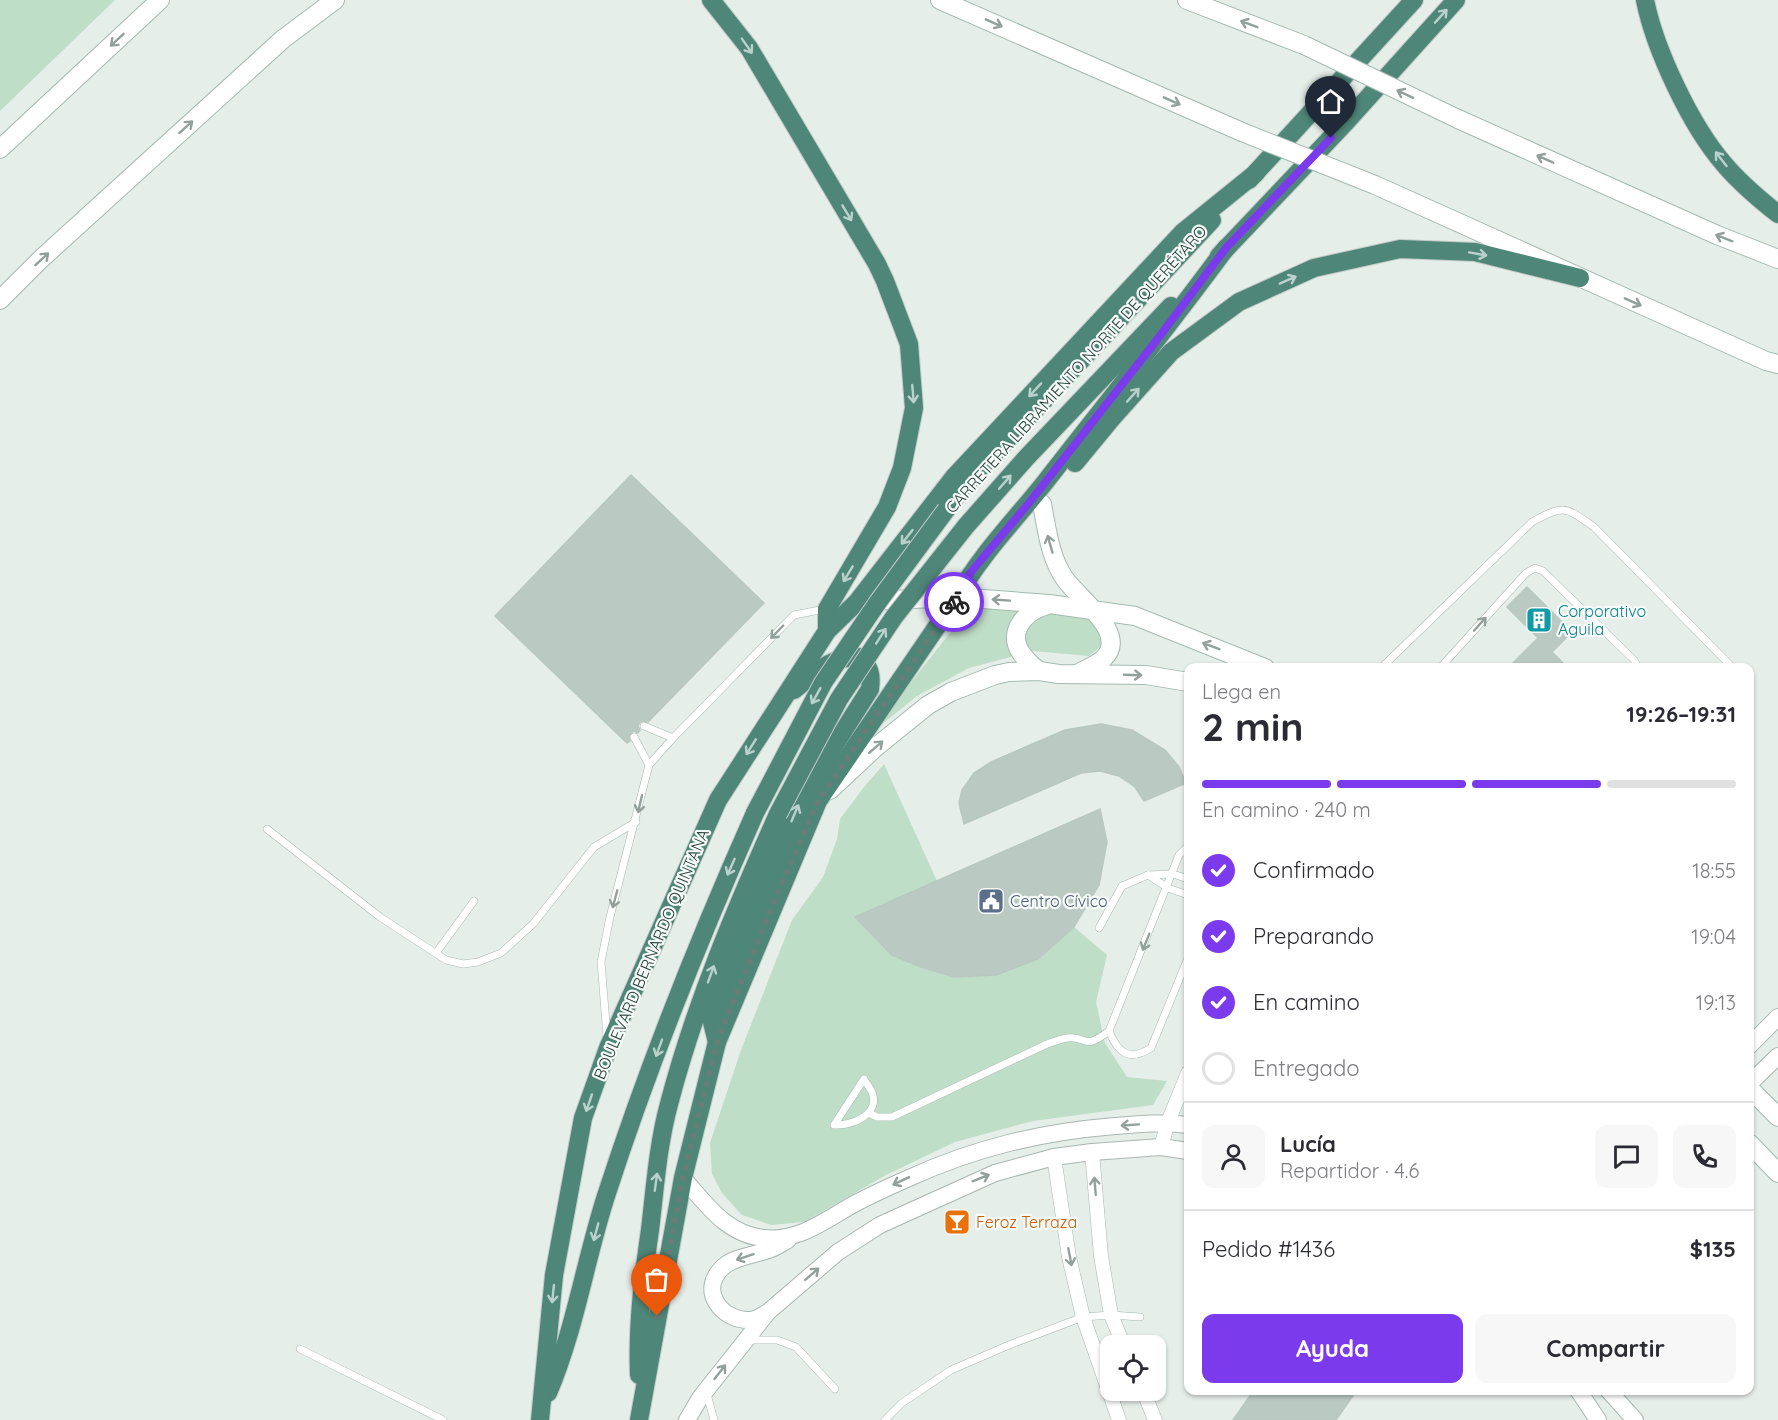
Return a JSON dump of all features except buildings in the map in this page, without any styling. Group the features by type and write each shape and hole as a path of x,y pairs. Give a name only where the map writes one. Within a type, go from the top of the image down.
{"highway":[{"path":"711,0 749,48 877,264 909,344 914,408 902,468 886,507 827,609 827,631"},
{"name":"CARRETERA LIBRAMIENTO NORTE DE QUERÉTARO","path":"541,1414 562,1360 605,1200 621,1150 710,915 754,813 823,683 878,602 962,488 1414,0"},
{"name":"CARRETERA LIBRAMIENTO NORTE DE QUERÉTARO","path":"639,1415 638,1345 643,1278 669,1105 710,978 738,904 778,814 840,699 894,617 966,526 1027,457 1346,122 1456,0"},
{"path":"1645,0 1658,44 1677,88 1700,130 1723,164 1778,214"},
{"name":"BOULEVARD BERNARDO QUINTANA","path":"541,1414 554,1275 583,1118 608,1048 718,800 827,631 857,602 954,477 1183,232 1256,173"},
{"path":"639,1415 683,1178 717,1042 818,801 957,597 971,572 1029,503 1226,248"},
{"path":"957,597 990,567 1113,417 1171,352 1239,302 1314,268 1400,249 1475,252 1580,278"},
{"path":"717,1042 710,1014 803,795 870,689 872,676 867,664 859,657 848,657 830,662 783,698"}],"main road":[{"path":"0,149 160,0"},
{"path":"0,300 41,259 283,39 335,0"},
{"path":"940,0 1242,132 1375,185 1756,357 1778,364"},
{"path":"1187,0 1304,45 1458,119 1778,260"},
{"path":"1042,504 1050,548 1064,579 1093,610 1109,633 1110,640 1104,659 1079,674"},
{"path":"857,602 957,597 1048,604 1135,616 1252,663"},
{"path":"1039,671 1024,658 1018,646 1018,624 1025,616 1048,604"},
{"path":"818,801 876,747 928,705 951,692 988,677 1009,672 1039,671 1146,675 1184,681"},
{"path":"1754,1091 1778,1117"},
{"path":"1754,1148 1778,1173"}],"street":[{"path":"827,609 857,602"},
{"path":"1754,1041 1778,1017"},
{"path":"1754,1081 1778,1056"},
{"path":"1161,1147 1168,1122 1184,1083"},
{"path":"683,1178 724,1223 742,1234 765,1239 791,1237 816,1227 855,1203 902,1181 982,1149 1050,1133 1168,1122 1184,1124"},
{"path":"687,1420 706,1390 768,1312 838,1252 880,1225 995,1173 1054,1157 1161,1147 1184,1150"},
{"path":"1092,1152 1101,1256 1111,1315 1119,1335"},
{"path":"1054,1157 1070,1257 1083,1317 1119,1420"},
{"path":"768,1312 752,1321 734,1318 718,1309 712,1296 714,1282 723,1267 772,1248 799,1234"},
{"path":"1581,1395 1598,1420"},
{"path":"1612,1395 1635,1420"},
{"path":"1147,1401 1155,1420"}],"lane":[{"path":"1386,663 1532,522 1552,511 1569,510 1594,527 1728,663"},
{"path":"1445,663 1526,573 1535,568 1543,571 1636,663"},
{"path":"608,1048 601,962 610,917 649,765 794,615 827,609"},
{"path":"644,726 673,738"},
{"path":"634,737 649,765"},
{"path":"267,829 380,917 446,960 463,964 478,962 501,954 533,924 594,847 636,822"},
{"path":"869,1113 877,1117 892,1117 1047,1044 1069,1037 1088,1043 1098,1040 1109,1031 1168,888 1179,855 1184,850"},
{"path":"1099,928 1122,886 1148,875 1173,874 1184,878"},
{"path":"1148,875 1168,888 1184,894"},
{"path":"436,953 474,901"},
{"path":"1109,1031 1115,1046 1127,1054 1140,1054 1150,1048 1184,967"},
{"path":"864,1079 872,1091 874,1100 869,1113 845,1126 834,1125 864,1079"},
{"path":"885,1420 902,1403 951,1370 1009,1346 1083,1317 1111,1315 1140,1317"},
{"path":"746,1340 777,1340 796,1347 835,1389"},
{"path":"300,1348 443,1420"},
{"path":"706,1390 714,1420"}],"green space":[{"path":"0,0 115,0 0,111"},
{"path":"971,606 1092,613 1106,642 1089,656 1033,651 969,668 917,696 871,733"},
{"path":"884,764 937,881 892,955 954,977 996,975 1038,959 1074,927 1107,955 1096,1002 1105,1043 1127,1077 1167,1081 1153,1105 1033,1121 955,1142 886,1175 804,1222 771,1225 742,1215 722,1193 712,1174 710,1143 741,1050 792,920 823,877 837,839 840,819"}],"way so far":[{"path":"657,1316 683,1178 717,1042 776,897 818,801 954,602"}],"place":[{"name":"Corporativo Aguila","path":"1539,620"},
{"name":"Centro Cívico","path":"991,901"},
{"name":"Feroz Terraza","path":"957,1222"}],"route":[{"path":"954,602 971,572 1029,503 1226,248 1331,138"}]}
